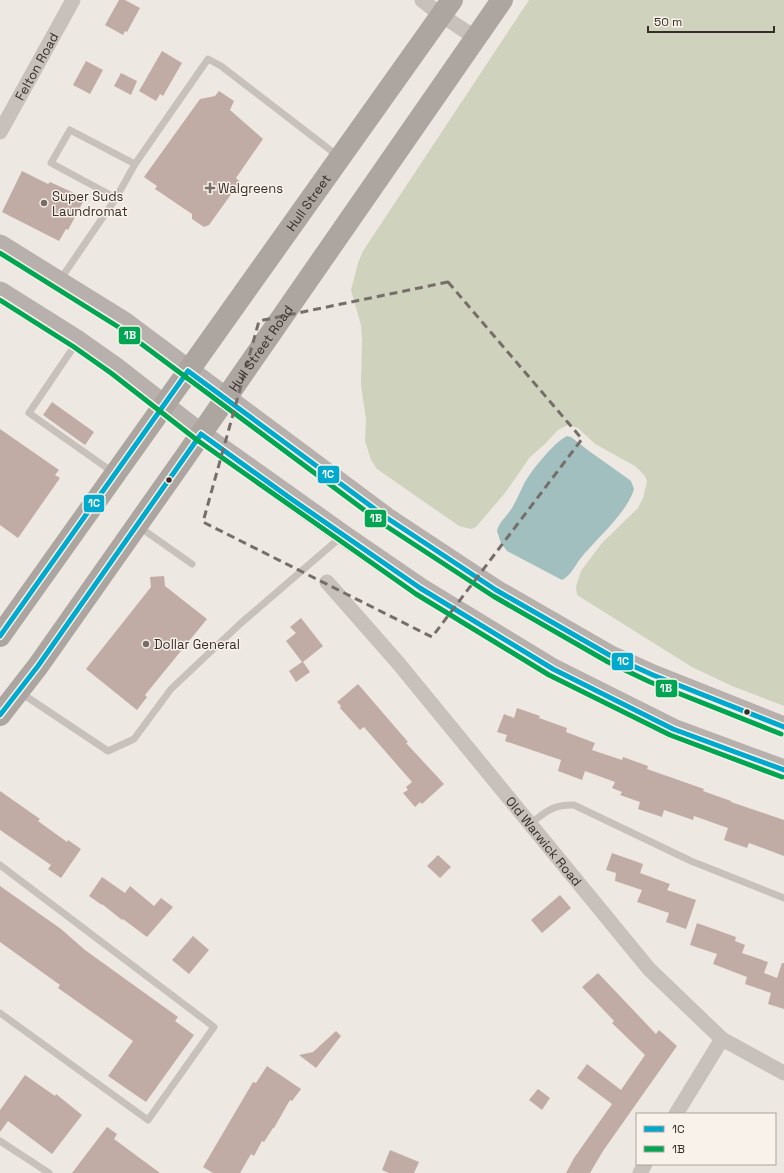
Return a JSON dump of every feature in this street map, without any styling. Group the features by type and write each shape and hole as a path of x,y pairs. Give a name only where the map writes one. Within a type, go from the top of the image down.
{"main road":[{"path":"476,38 502,0"},
{"name":"Hull Street","path":"165,405 447,8"},
{"name":"Hull Street Road","path":"0,715 201,434 476,38"},
{"path":"0,245 124,322 388,518 496,590 611,656 653,675 784,727"},
{"path":"0,292 78,341 140,385 201,434 342,535 420,588 553,669 672,729 784,770"},
{"path":"0,636 165,405"}],"street":[{"name":"Felton Road","path":"0,132 73,0"},
{"path":"422,0 447,8 476,38"},
{"name":"Old Warwick Road","path":"327,582 399,664 649,968 722,1040 784,1073"},
{"path":"677,1113 722,1040"}],"lane":[{"path":"59,282 116,198 135,164 208,60 221,66 340,157"},
{"path":"116,198 51,163 70,130 135,164"},
{"path":"78,341 29,413 115,474"},
{"path":"137,525 192,564"},
{"path":"18,691 108,751 134,739 171,689 241,623 342,535"},
{"path":"531,823 555,806 565,804 574,805 692,861 784,898"},
{"path":"0,864 214,1027 148,1120 0,1012"},
{"path":"0,1141 49,1173"}],"highlighted area":[{"path":"448,282 582,439 432,637 203,522 259,321"}],"green space":[{"path":"529,0 784,0 784,706 732,686 692,667 577,595 576,587 581,571 602,543 638,508 643,498 647,482 645,476 635,466 595,444 578,428 568,425 558,430 530,457 505,493 476,527 471,529 459,526 377,469 371,460 365,441 366,419 361,386 361,325 351,290 358,263 363,251"}],"water":[{"path":"567,436 571,437 631,481 634,489 631,498 618,516 586,551 570,573 562,580 507,551 501,543 497,531 501,522 512,508 523,486 542,458"}],"building":[{"path":"119,0 125,0 140,8 127,32 125,31 123,35 105,25"},
{"path":"162,51 182,63 163,96 160,94 156,101 139,91"},
{"path":"86,61 103,70 90,94 73,85"},
{"path":"121,73 137,81 131,95 114,86"},
{"name":"Walgreens","path":"219,91 234,101 230,110 263,139 236,178 240,182 209,225 204,227 192,219 192,214 155,189 157,186 144,177 200,99 215,96"},
{"path":"22,171 48,184 50,182 85,198 68,230 66,229 59,241 2,212"},
{"path":"52,402 94,432 85,445 43,415"},
{"path":"0,429 59,470 55,475 60,478 18,538 0,525"},
{"name":"Dollar General","path":"164,576 165,586 207,619 145,695 147,697 137,710 86,669 151,587 150,577"},
{"path":"301,618 323,646 303,662 310,672 296,682 289,671 302,662 286,641 296,633 290,627"},
{"path":"358,684 408,742 406,743 444,784 422,804 420,802 415,807 403,793 408,790 406,787 412,782 364,727 360,730 340,708 341,706 337,702"},
{"path":"517,708 567,728 566,732 595,743 592,750 622,760 623,757 648,766 647,769 704,789 703,791 731,802 784,820 784,856 749,843 747,848 724,840 728,828 694,816 693,820 664,810 662,817 638,809 640,802 620,795 622,792 612,788 615,782 585,771 582,780 558,771 561,760 505,741 507,735 497,732 504,714 514,718"},
{"path":"0,791 40,819 38,821 67,842 68,840 81,849 61,878 48,869 51,865 0,830"},
{"path":"612,853 643,864 640,873 670,884 667,890 696,900 686,929 666,922 669,913 637,902 642,890 615,881 616,873 606,870"},
{"path":"438,855 451,867 440,878 427,866"},
{"path":"102,877 125,893 130,886 154,906 161,898 173,907 147,937 89,896"},
{"path":"0,886 61,929 85,950 178,1017 175,1021 194,1035 146,1102 108,1076 133,1041 58,988 60,985 0,942"},
{"path":"560,895 571,908 542,933 531,920"},
{"path":"697,923 736,937 735,941 745,945 742,953 768,962 764,973 777,978 782,963 784,963 784,1009 768,1004 771,993 745,984 747,977 713,964 717,954 690,945"},
{"path":"193,936 209,950 189,974 172,960"},
{"path":"598,973 656,1034 659,1030 677,1046 603,1151 590,1173 566,1173 574,1158 612,1104 577,1078 587,1064 621,1090 645,1055 612,1023 614,1021 582,987"},
{"path":"336,1031 341,1036 316,1068 299,1055 313,1052"},
{"path":"267,1066 301,1089 292,1101 290,1100 274,1128 264,1142 262,1141 254,1156 251,1154 240,1173 213,1173 203,1167 253,1082 256,1083"},
{"path":"25,1075 55,1096 56,1094 82,1115 52,1154 8,1121 0,1132 0,1110"},
{"path":"538,1089 550,1098 542,1110 529,1100"},
{"path":"107,1127 117,1134 114,1139 160,1173 72,1173"},
{"path":"390,1150 419,1162 414,1173 389,1173 382,1170"}],"transit line":[{"name":"1B","path":"0,253 120,328 383,524 493,596 608,662 650,682 781,734"},
{"name":"1B","path":"0,300 74,347 111,373 197,440 416,594 549,675 670,735 782,777"},
{"name":"1C","path":"188,371 387,518 496,590 611,656 653,675 784,727"},
{"name":"1C","path":"0,636 188,371"},
{"name":"1C","path":"201,434 420,588 553,669 673,729 784,770"},
{"name":"1C","path":"0,715 38,666 201,434"}],"place":[{"name":"Walgreens","path":"210,188"},
{"name":"Super Suds Laundromat","path":"44,203"},
{"name":"Dollar General","path":"146,644"}]}
